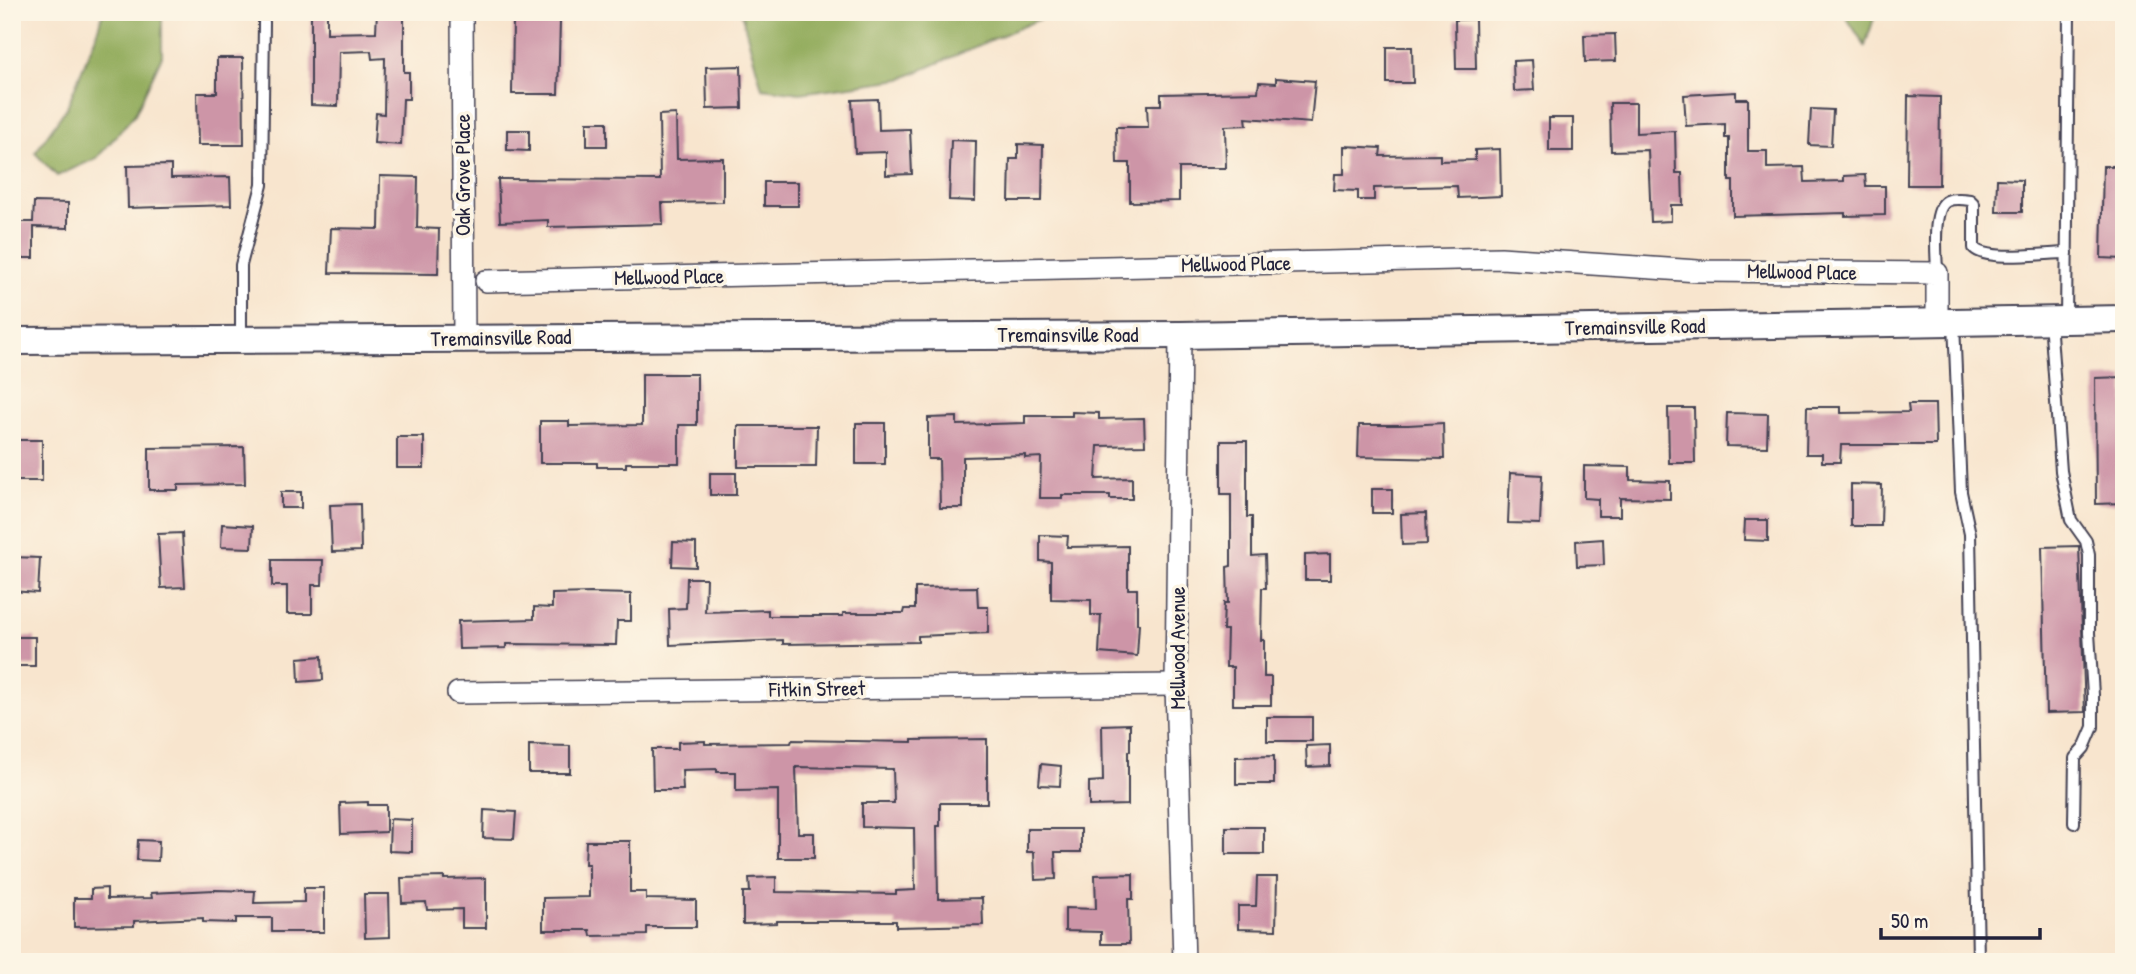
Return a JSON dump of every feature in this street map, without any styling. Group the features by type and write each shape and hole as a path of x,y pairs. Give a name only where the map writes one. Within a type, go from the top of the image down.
{"street":[{"name":"Oak Grove Place","path":"462,12 464,339"},
{"name":"Mellwood Place","path":"486,281 1501,258 1698,271 1937,273"},
{"path":"1937,273 1945,322"},
{"name":"Tremainsville Road","path":"12,341 1180,335 2124,319"},
{"name":"Mellwood Avenue","path":"1180,335 1176,685 1184,962"},
{"name":"Fitkin Street","path":"458,693 1176,685"}],"lane":[{"path":"2069,12 2067,253 2058,320 2061,471 2071,520 2086,541 2089,555 2089,633 2093,695 2093,727 2084,748 2075,758 2074,823"},
{"path":"241,340 241,265 261,185 264,22"},
{"path":"1937,273 1937,220 1942,204 1949,199 1970,200 1973,204 1974,248 1979,253 1993,256 2067,253"},
{"path":"1945,322 1961,492 1969,534 1978,959"}],"green space":[{"path":"103,12 162,12 162,56 135,114 97,158 57,176 35,153 67,107"},
{"path":"741,12 1056,12 901,79 800,93 762,88"},
{"path":"1843,12 1876,12 1865,46"}],"building":[{"path":"311,12 327,12 327,33 376,32 377,12 404,12 404,72 409,72 409,99 403,99 401,145 374,143 376,113 384,114 385,58 372,59 371,51 339,52 338,106 311,105"},
{"path":"1475,19 1476,69 1456,69 1455,20"},
{"path":"513,21 560,21 558,94 512,94"},
{"path":"1615,34 1616,61 1585,62 1584,35"},
{"path":"1387,47 1412,47 1413,83 1387,83"},
{"path":"217,58 243,58 244,145 198,145 197,93 217,93"},
{"path":"1532,60 1534,90 1514,91 1513,61"},
{"path":"741,66 742,108 707,109 706,67"},
{"path":"1276,78 1315,81 1311,123 1246,118 1247,125 1225,126 1226,168 1179,168 1179,201 1130,202 1130,163 1117,163 1116,127 1148,127 1147,105 1161,105 1161,94 1258,92 1259,82 1276,83"},
{"path":"1736,92 1736,99 1748,99 1748,151 1767,151 1767,168 1804,167 1805,182 1844,181 1844,176 1865,175 1866,186 1885,186 1885,215 1845,216 1845,213 1733,216 1733,181 1729,181 1729,138 1725,138 1725,124 1686,126 1684,95"},
{"path":"1908,96 1940,97 1939,185 1907,185"},
{"path":"878,99 879,130 910,129 912,174 886,175 886,152 855,153 852,100"},
{"path":"1610,103 1636,103 1636,133 1675,131 1676,173 1682,173 1683,205 1671,205 1671,221 1651,222 1648,150 1611,151"},
{"path":"1811,109 1833,110 1831,146 1809,145"},
{"path":"676,114 677,159 723,158 723,202 662,203 663,224 548,227 548,220 500,222 498,179 660,180 659,115"},
{"path":"1549,118 1573,118 1573,151 1549,151"},
{"path":"587,122 607,122 607,146 587,146"},
{"path":"507,130 529,130 529,151 507,150"},
{"path":"951,140 976,141 975,201 949,200"},
{"path":"1018,144 1043,145 1042,201 1009,201 1010,159 1018,159"},
{"path":"1344,146 1381,148 1380,156 1440,155 1440,161 1475,160 1475,150 1500,149 1501,196 1458,198 1457,186 1374,188 1374,200 1358,200 1358,191 1334,190 1335,174 1344,174"},
{"path":"171,165 171,178 230,177 231,205 128,208 127,166"},
{"path":"2103,166 2124,166 2124,259 2101,258"},
{"path":"380,176 418,177 417,228 439,229 438,274 329,273 331,228 379,229"},
{"path":"1997,179 2022,180 2022,212 1996,212"},
{"path":"764,182 798,182 798,206 764,206"},
{"path":"34,202 68,203 68,228 34,227 34,258 12,258 12,222 33,222"},
{"path":"642,374 697,374 697,425 679,425 679,463 626,463 626,467 597,467 597,463 540,463 540,421 569,421 569,426 642,425"},
{"path":"2124,377 2124,503 2096,504 2095,378"},
{"path":"1908,404 1935,404 1936,445 1841,445 1840,462 1822,462 1822,454 1806,454 1807,407 1841,407 1841,413 1909,412"},
{"path":"1668,408 1694,408 1695,463 1669,463"},
{"path":"1072,412 1099,413 1099,419 1144,418 1145,445 1098,446 1096,479 1132,478 1132,499 1110,499 1110,495 1040,498 1041,457 963,457 963,508 940,508 939,459 928,459 928,418 957,417 957,425 1025,423 1025,416 1072,416"},
{"path":"1727,413 1768,414 1767,447 1726,446"},
{"path":"856,423 885,423 885,464 856,464"},
{"path":"1443,423 1444,459 1358,457 1359,425"},
{"path":"738,426 817,426 816,467 738,467"},
{"path":"397,437 424,437 424,468 397,468"},
{"path":"14,440 42,440 42,481 14,481"},
{"path":"1221,441 1247,441 1247,517 1252,517 1252,556 1265,555 1266,588 1262,588 1261,640 1264,640 1264,677 1271,677 1271,705 1233,705 1233,667 1226,667 1227,630 1223,630 1224,603 1228,603 1227,567 1231,566 1231,494 1221,494"},
{"path":"244,447 245,484 178,485 178,490 149,490 149,448"},
{"path":"1584,466 1630,467 1630,480 1670,481 1670,499 1620,498 1620,516 1598,516 1598,499 1584,498"},
{"path":"710,473 736,473 736,495 710,495"},
{"path":"1510,473 1542,475 1540,524 1508,523"},
{"path":"1851,484 1882,485 1881,526 1851,526"},
{"path":"1372,489 1392,489 1392,513 1372,513"},
{"path":"281,492 301,492 301,508 281,508"},
{"path":"360,504 361,551 332,552 330,505"},
{"path":"1426,513 1427,544 1402,545 1401,514"},
{"path":"1745,520 1768,520 1768,541 1744,540"},
{"path":"222,524 253,526 252,548 221,547"},
{"path":"182,533 185,587 161,588 158,534"},
{"path":"1040,535 1068,536 1067,547 1128,546 1128,589 1137,589 1137,656 1099,653 1101,615 1091,615 1091,600 1051,599 1051,562 1040,561"},
{"path":"1603,539 1604,565 1577,566 1576,541"},
{"path":"673,542 696,543 696,567 672,566"},
{"path":"2079,546 2085,712 2046,713 2042,547"},
{"path":"1330,554 1330,580 1305,580 1305,555"},
{"path":"12,557 40,558 38,593 12,591"},
{"path":"272,560 323,560 322,585 312,585 312,614 287,614 287,586 272,586"},
{"path":"687,578 706,578 705,612 768,610 768,616 904,613 905,609 915,609 915,588 977,587 978,607 988,607 988,633 918,636 918,642 783,644 783,640 670,645 669,609 686,608"},
{"path":"552,594 631,594 631,621 617,621 616,645 506,644 506,648 459,649 458,621 534,619 534,607 552,608"},
{"path":"12,637 35,637 35,666 12,666"},
{"path":"322,656 323,680 299,682 298,658"},
{"path":"1267,717 1312,717 1312,741 1267,741"},
{"path":"1130,724 1128,805 1089,806 1089,782 1103,781 1102,725"},
{"path":"987,739 987,803 940,803 940,826 937,826 938,899 982,898 983,925 896,927 896,921 777,921 743,924 743,892 750,892 749,878 776,877 776,892 896,894 896,891 915,890 914,828 862,827 862,803 894,803 893,769 796,767 798,833 814,833 814,858 778,858 778,790 736,791 736,772 717,772 717,769 682,770 683,790 653,790 652,749 678,749 678,742 912,742"},
{"path":"529,745 570,746 570,773 529,773"},
{"path":"1330,745 1330,766 1307,767 1306,746"},
{"path":"1274,756 1274,784 1236,784 1236,757"},
{"path":"1041,764 1061,766 1060,786 1039,785"},
{"path":"368,802 368,805 386,805 386,832 341,834 340,803"},
{"path":"484,810 516,812 514,839 483,838"},
{"path":"390,819 412,820 412,852 389,851"},
{"path":"1226,827 1264,827 1264,854 1226,854"},
{"path":"1027,829 1081,829 1081,852 1055,852 1056,879 1035,880 1034,852 1027,852"},
{"path":"138,840 159,841 158,861 137,860"},
{"path":"586,841 630,841 630,892 646,892 646,899 696,900 696,927 647,927 647,935 591,936 590,930 543,930 543,898 589,897 589,864 585,864"},
{"path":"1133,874 1133,899 1128,899 1129,944 1101,944 1101,932 1065,931 1065,908 1096,909 1095,875"},
{"path":"1257,877 1277,877 1276,930 1238,929 1238,906 1256,906"},
{"path":"401,878 486,878 486,928 462,928 462,909 427,910 426,902 402,903"},
{"path":"107,888 107,899 152,898 151,893 255,891 254,903 304,902 304,888 324,888 324,932 272,932 272,918 236,918 236,923 203,922 203,918 134,921 134,926 74,927 74,898 91,898 91,889"},
{"path":"364,894 389,894 390,937 365,938"}]}
